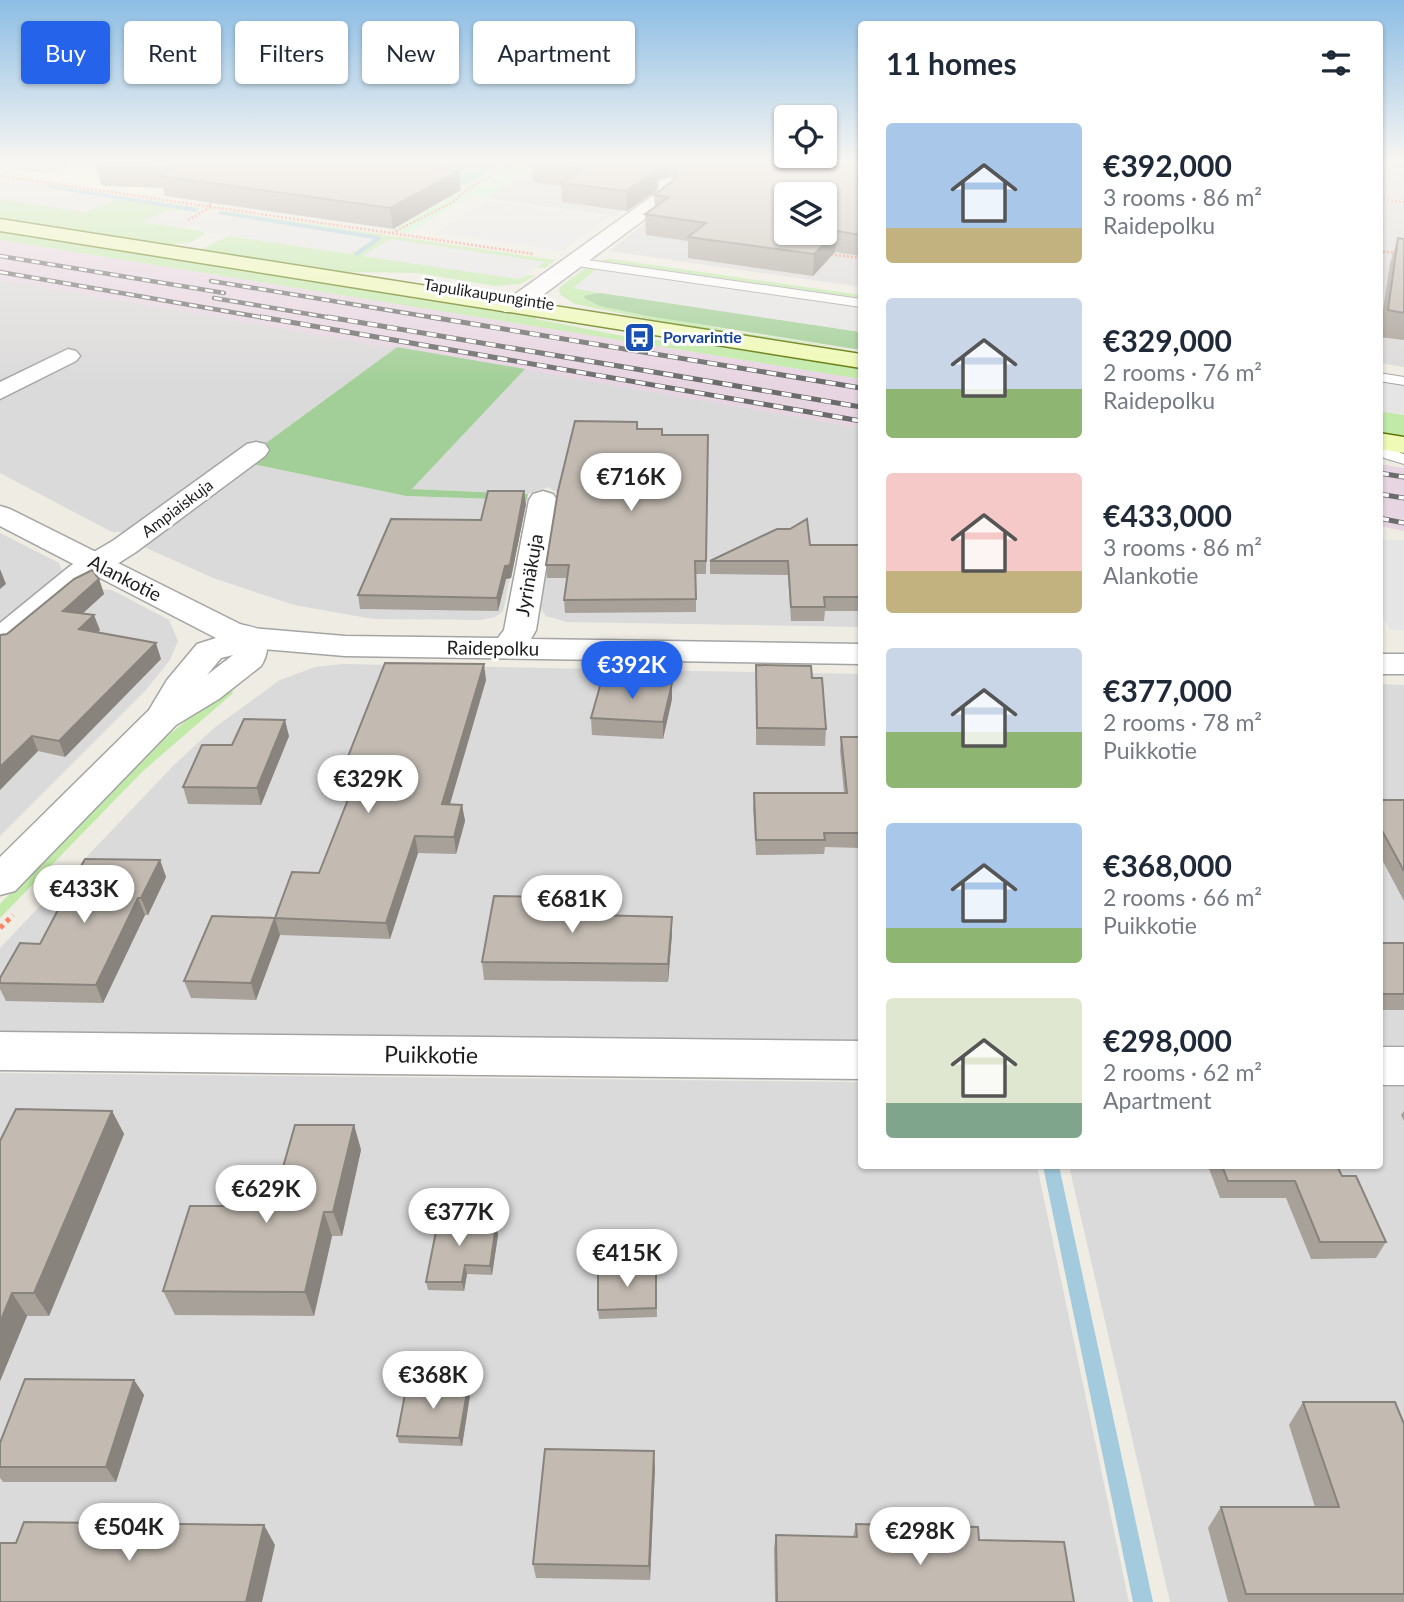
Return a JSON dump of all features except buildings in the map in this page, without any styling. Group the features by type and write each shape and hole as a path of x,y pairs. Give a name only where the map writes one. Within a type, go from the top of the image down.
{"main road":[{"name":"Tapulikaupungintie","path":"63,235 323,275 373,278 854,359"},
{"path":"1383,442 1404,445"}],"street":[{"path":"518,302 611,235"},
{"path":"0,392 68,356"},
{"name":"Ampiaiskuja","path":"0,640 81,572 125,546 256,450"},
{"name":"Jyrinäkuja","path":"509,648 520,630 544,500"},
{"name":"Alankotie","path":"0,516 228,631 251,638"},
{"path":"0,881 163,717 207,692 249,659 251,638"},
{"name":"Raidepolku","path":"251,638 345,646 858,654"},
{"name":"Puikkotie","path":"0,1051 858,1060"},
{"path":"1383,1066 1404,1066"}],"lane":[{"path":"574,262 858,303"},
{"path":"1383,378 1404,381"},
{"path":"1383,447 1390,455 1404,459"}],"path":[{"path":"403,235 536,254"},
{"path":"1383,251 1404,254"},
{"path":"824,254 858,258"}],"shaded area":[{"path":"224,235 347,235 373,239 351,254"},
{"path":"448,235 584,235 563,251"},
{"path":"630,235 774,235 774,245 837,245 837,235 858,235 858,287 609,251"},
{"path":"1383,235 1404,235 1404,367 1383,364"},
{"path":"391,239 545,262 519,279 362,256"},
{"path":"0,240 858,379 858,427 0,280"},
{"path":"598,268 858,306 858,332 573,288"},
{"path":"0,280 397,347 266,443 242,448 130,532 112,532 0,473 0,400 47,373 45,366 27,369 0,383"},
{"path":"525,369 858,427 858,627 567,622 546,616 540,608 559,494 548,487 528,494 412,489"},
{"path":"1383,380 1404,383 1404,415 1383,412"},
{"path":"253,464 406,496 527,500 503,611 495,617 481,620 373,619 294,605 213,578 142,546"},
{"path":"1383,465 1404,468 1404,531 1383,527"},
{"path":"0,533 59,563 64,575 0,628"},
{"path":"1383,540 1404,540 1404,630 1391,630 1383,618"},
{"path":"86,588 112,590 169,620 178,641 170,660 145,691 0,836 0,647"},
{"path":"343,664 858,674 858,1040 0,1032 0,948 173,766 214,728 280,680 315,667"},
{"path":"1383,684 1404,685 1404,1045 1383,1045"},
{"path":"0,1073 858,1082 858,1169 1038,1169 1129,1602 0,1602"},
{"path":"1383,1087 1404,1087 1404,1602 1170,1602 1070,1169 1383,1169"}],"green space":[{"path":"0,235 30,235 535,315 536,319 644,340 699,341 858,365 858,379 0,240"},
{"path":"91,235 204,235 191,242 166,246"},
{"path":"347,235 385,235 555,260 545,268 537,268 544,262 363,256 519,279 528,275 535,276 520,284 495,286 417,273 337,272 204,252 203,248 229,236 351,254 373,239"},
{"path":"612,259 858,295 858,298 596,261"},
{"path":"588,266 598,268 574,288 601,293 586,295 600,306 858,351 683,326 575,304 561,295 560,287"},
{"path":"601,293 858,332 858,350 648,316 600,306 584,298 586,295"},
{"path":"397,347 525,369 412,489 528,494 527,500 406,496 253,464 268,452 266,443"},
{"path":"1383,412 1404,415 1404,438 1383,435"},
{"path":"228,686 233,691 232,694 143,771 0,918 0,904 153,748"}],"waterway":[{"path":"357,254 379,238 358,235"},
{"path":"1052,1169 1143,1602"}],"railway":[{"path":"0,256 224,293"},
{"path":"0,272 271,319"},
{"path":"211,281 442,319"},
{"path":"214,298 338,319"},
{"path":"261,317 858,420"},
{"path":"328,317 858,406"},
{"path":"431,317 858,388"},
{"path":"1383,474 1404,477"},
{"path":"1383,495 1404,498"},
{"path":"1383,519 1404,523"}],"place":[{"name":"Porvarintie","path":"640,337"}]}
